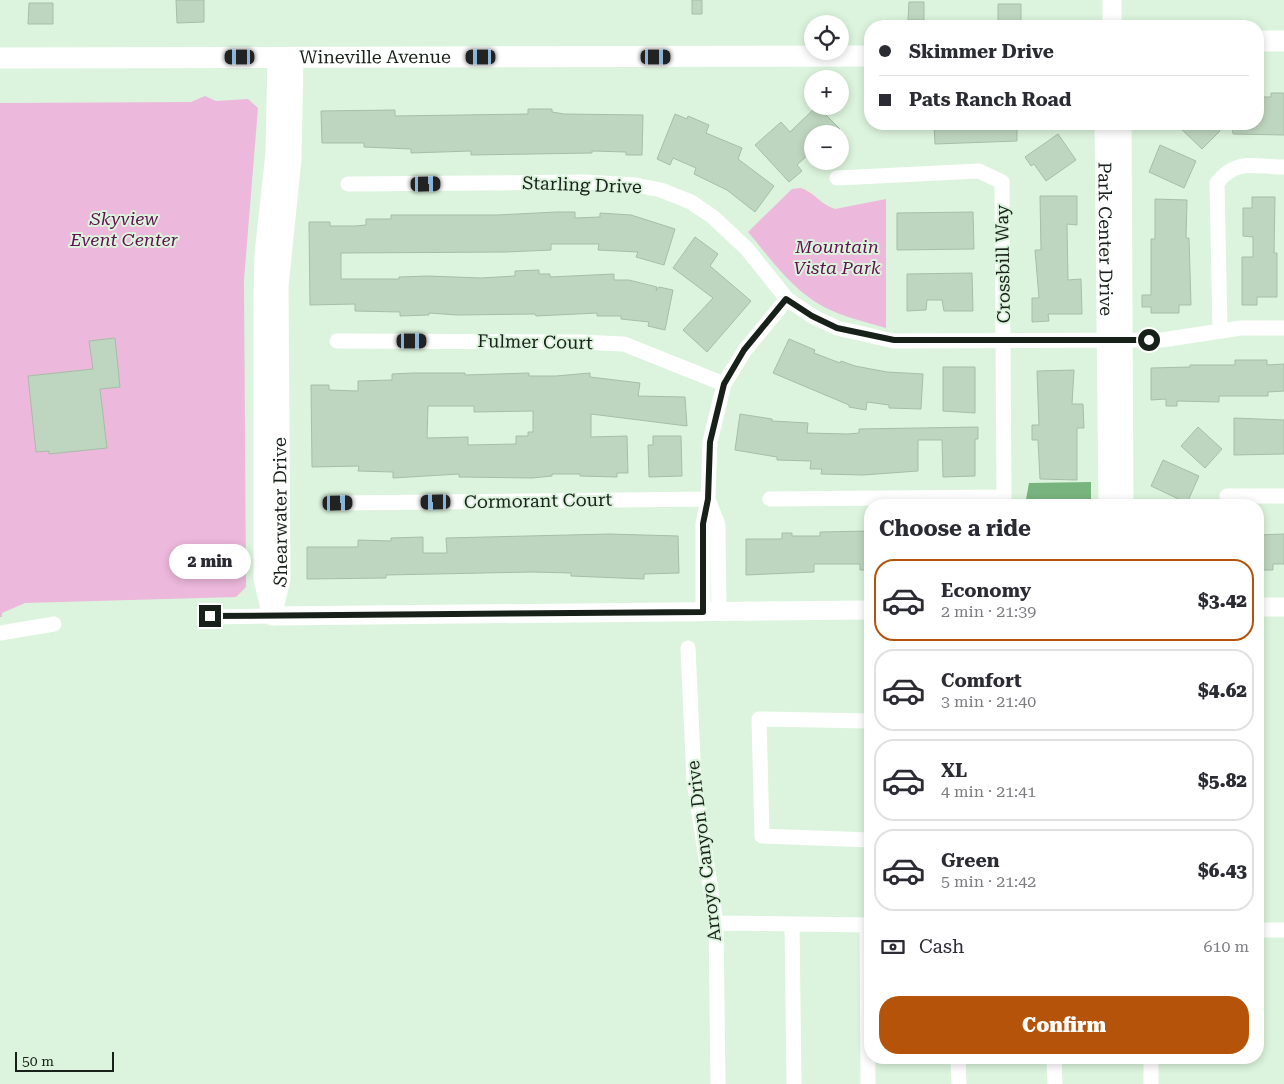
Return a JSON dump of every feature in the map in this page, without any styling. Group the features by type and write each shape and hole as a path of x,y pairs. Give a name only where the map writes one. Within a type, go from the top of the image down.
{"main road":[{"path":"1264,41 1284,41"},
{"name":"Wineville Avenue","path":"0,58 864,56"}],"street":[{"path":"1112,0 1112,20"},
{"name":"Shearwater Drive","path":"272,616 263,579 264,254 286,57"},
{"name":"Park Center Drive","path":"1104,130 1124,499"},
{"name":"Park Center Drive","path":"1108,499 1122,130"},
{"path":"1220,330 1217,183 1225,173 1239,165 1284,167"},
{"name":"Crossbill Way","path":"770,500 1004,497 1002,182 979,171 837,178"},
{"name":"Starling Drive","path":"348,184 584,182 636,185 661,190 691,202 713,217 747,249 786,299 812,316 837,328 864,336 894,340 1115,341 1177,339 1220,330 1284,328"},
{"path":"711,612 703,524 708,499 710,442 724,384 744,350 786,299"},
{"name":"Fulmer Court","path":"337,341 579,342 624,344 724,384"},
{"path":"1227,496 1284,496"},
{"name":"Cormorant Court","path":"338,503 708,499"},
{"path":"1264,607 1284,607"},
{"path":"210,616 864,610"},
{"path":"0,633 54,624"},
{"name":"Arroyo Canyon Drive","path":"688,648 694,781 716,923 718,1084"},
{"path":"864,720 759,719 762,836 864,840"},
{"path":"716,923 864,925"},
{"path":"792,924 794,1084"},
{"path":"1264,930 1284,930"},
{"path":"868,1064 868,1084"},
{"path":"958,1064 959,1084"},
{"path":"1054,1064 1055,1084"},
{"path":"1151,1064 1151,1084"}],"green space":[{"name":"Skyview Event Center","path":"205,96 216,101 248,99 258,108 244,280 246,587 236,597 25,603 2,613 2,617 0,617 0,103 191,102"},
{"name":"Mountain Vista Park","path":"801,188 835,209 886,199 886,328 839,314 812,300 792,283 748,232 792,189"}],"shaded area":[{"path":"1091,482 1091,499 1026,499 1029,483"}],"building":[{"path":"176,0 204,0 204,22 177,23"},
{"path":"692,0 702,0 702,14 692,14"},
{"path":"909,2 924,2 924,20 908,20"},
{"path":"29,3 53,3 53,24 28,24"},
{"path":"998,4 1021,4 1021,20 998,20"},
{"path":"1271,93 1284,93 1284,135 1233,134 1233,130 1264,130 1264,97 1271,97"},
{"path":"528,109 552,109 552,112 564,114 643,115 642,155 626,155 626,152 592,151 592,153 471,155 471,151 411,153 411,149 364,147 364,143 322,143 321,111 395,110 395,116 528,114"},
{"path":"675,114 687,119 688,116 709,125 706,133 742,148 738,159 774,186 755,212 727,190 694,174 696,168 673,158 670,165 657,159"},
{"path":"808,115 826,115 836,125 804,125 804,158 797,165 802,171 789,182 755,145 781,122 790,132"},
{"path":"934,130 1017,130 1017,141 935,144"},
{"path":"1182,130 1219,130 1202,149"},
{"path":"1058,134 1076,160 1046,181 1034,164 1031,166 1025,157"},
{"path":"1160,145 1196,161 1184,188 1149,172"},
{"path":"1040,196 1077,196 1077,225 1067,224 1068,280 1081,279 1082,314 1048,314 1049,321 1032,322 1032,298 1039,298 1035,250 1041,250"},
{"path":"1252,197 1275,197 1274,253 1277,253 1277,297 1257,297 1257,305 1242,305 1242,257 1253,257 1253,237 1243,236 1243,208 1252,208"},
{"path":"1155,199 1187,200 1186,238 1189,238 1191,305 1179,305 1179,313 1151,313 1151,307 1142,307 1142,295 1151,295 1151,239 1155,239"},
{"path":"575,212 575,218 600,217 600,213 631,215 675,229 664,265 636,257 638,252 598,250 599,244 551,244 551,250 506,252 341,253 341,279 399,279 399,277 428,276 481,278 515,276 515,271 539,270 539,274 550,274 550,277 614,274 614,280 629,280 657,287 656,291 659,287 673,290 665,330 648,326 649,322 621,319 621,316 597,316 597,313 536,316 535,314 457,315 429,313 429,315 400,316 400,312 355,311 355,304 310,305 309,222 330,222 330,226 355,226 366,225 366,219 391,219 391,215 497,215"},
{"path":"973,212 974,249 897,250 897,213"},
{"path":"695,237 718,254 710,266 751,301 707,352 683,330 713,298 673,268"},
{"path":"972,273 973,311 944,311 942,300 927,300 926,310 907,311 907,274"},
{"path":"115,338 120,387 100,389 107,448 49,454 49,451 36,452 28,376 93,369 89,341"},
{"path":"789,339 815,350 814,353 840,363 841,361 855,366 887,372 923,374 921,409 889,408 889,405 867,402 866,410 849,407 849,405 773,373"},
{"path":"1235,360 1267,360 1267,365 1284,364 1284,391 1268,392 1268,396 1219,396 1219,402 1177,401 1177,406 1166,406 1166,399 1151,400 1151,368 1190,367 1190,365 1235,365"},
{"path":"943,367 975,367 975,413 943,411"},
{"path":"1074,370 1072,404 1083,404 1084,428 1077,428 1077,480 1040,479 1038,440 1032,440 1032,425 1039,425 1037,371"},
{"path":"465,373 465,375 529,373 529,376 556,376 590,373 590,377 640,383 638,396 685,397 687,426 591,414 591,437 627,436 628,473 617,473 617,477 552,474 552,476 532,478 459,477 459,474 393,478 393,472 358,471 359,466 312,467 311,385 329,385 329,390 358,391 358,381 392,380 392,374","holes":["428,406 474,406 474,412 533,411 533,432 528,432 528,436 516,436 516,444 468,445 468,437 427,438"]},
{"path":"740,414 772,419 772,421 808,423 807,433 848,434 859,433 859,429 978,427 978,439 975,439 975,476 943,477 942,440 918,440 918,471 863,475 821,474 822,469 810,469 811,461 777,460 777,457 735,450"},
{"path":"1234,418 1284,420 1284,454 1234,455"},
{"path":"1198,427 1222,449 1205,468 1181,446"},
{"path":"653,436 681,436 682,476 649,477 648,445 653,445"},
{"path":"1163,460 1199,476 1189,499 1179,499 1151,486"},
{"path":"864,531 864,570 860,570 860,564 814,564 814,572 746,575 746,539 782,539 782,533 792,533 792,536 820,536 820,532"},
{"path":"609,534 678,536 679,573 644,574 644,579 571,576 571,573 532,572 386,575 386,578 307,579 307,547 358,547 358,540 391,541 391,538 423,537 423,553 447,553 446,538"},
{"path":"1284,534 1284,564 1273,564 1273,570 1264,570 1264,535"}],"route":[{"path":"210,616 703,612 703,524 708,499 710,442 724,384 744,350 786,299 812,316 837,328 864,336 894,340 1149,340"}]}
